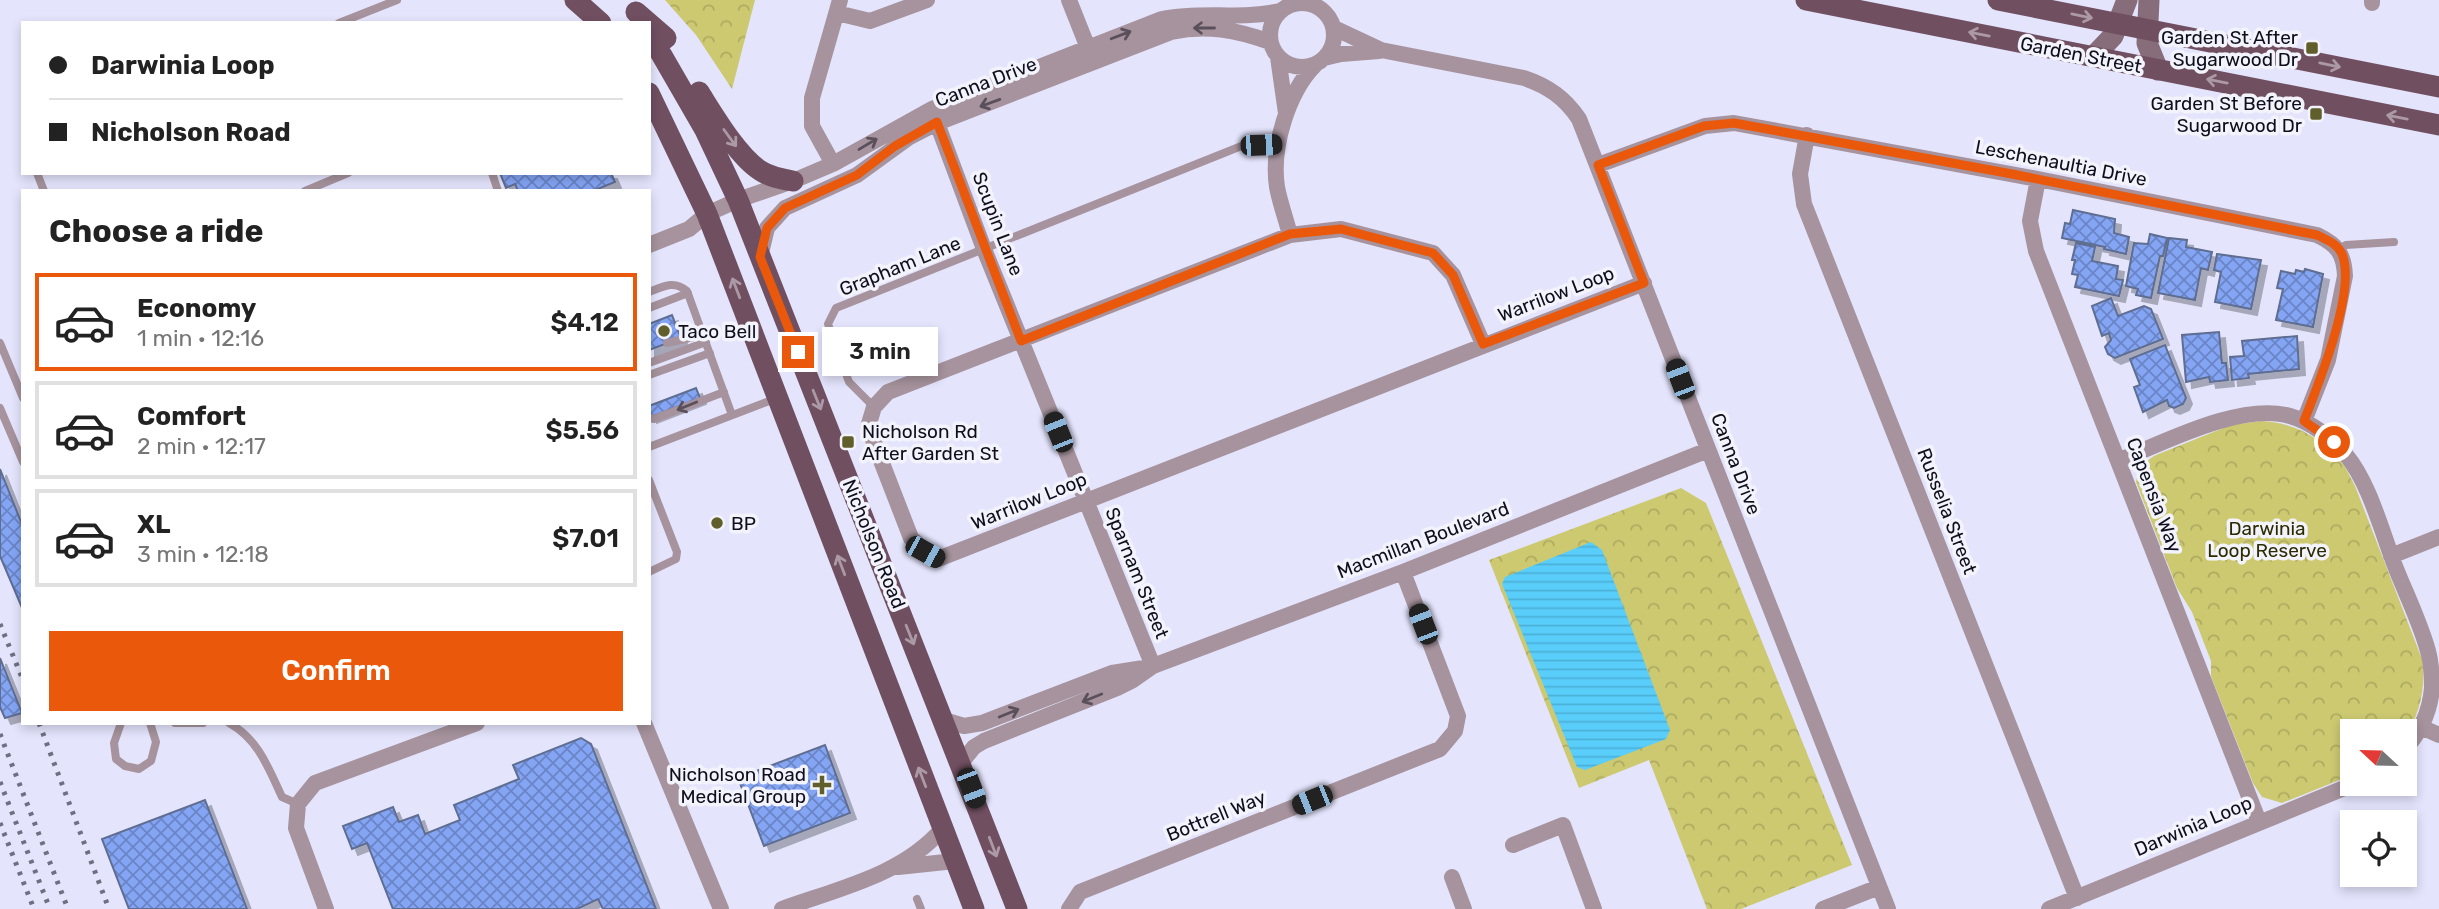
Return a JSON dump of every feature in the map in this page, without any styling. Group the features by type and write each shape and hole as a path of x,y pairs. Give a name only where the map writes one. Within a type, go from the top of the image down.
{"main road":[{"path":"575,0 601,21"},
{"path":"589,0 602,21"},
{"name":"Garden Street","path":"1806,0 1839,3 2439,125"},
{"name":"Garden Street","path":"1998,0 2439,87"},
{"path":"651,25 664,35 718,122 754,166 771,176 793,181"},
{"name":"Nicholson Road","path":"651,36 705,131 738,200 1017,909"},
{"name":"Nicholson Road","path":"651,97 708,214 974,909"}],"street":[{"path":"833,164 812,126 812,98 838,6 870,21 927,0"},
{"path":"1069,0 1088,48"},
{"path":"2094,56 2113,36 2127,0"},
{"path":"2149,0 2147,44 2158,70"},
{"path":"1286,113 1278,57 1270,42 1273,20 1285,6 1306,3 1323,6 1334,29 1334,39 1320,62 1302,79 1286,113 1279,144 1277,184 1290,234"},
{"name":"Canna Drive","path":"651,244 689,229 708,214 738,200 833,164 932,109 1162,19 1183,15 1247,16 1285,6"},
{"name":"Canna Drive","path":"760,257 767,228 785,208 857,175 895,146 937,122 1171,32 1214,28 1235,30 1270,42"},
{"name":"Canna Drive","path":"1334,29 1381,50 1524,78 1549,88 1562,97 1579,119 1888,909"},
{"name":"Canna Drive","path":"1320,62 1341,54 1381,50"},
{"path":"1278,57 1295,67 1320,62"},
{"name":"Scupin Lane","path":"937,122 1021,341"},
{"name":"Leschenaultia Drive","path":"1598,165 1684,133 1721,124 1749,124 2317,235 2339,249"},
{"name":"Russelia Street","path":"1807,135 1800,173 1804,204 2077,898"},
{"name":"Capensia Way","path":"2038,179 2030,221 2031,234 2259,821"},
{"name":"Warrilow Loop","path":"1483,344 1453,275 1433,253 1341,229 1290,234 888,392 874,407 868,427 911,538 925,552 938,559 1644,283"},
{"path":"2304,421 2328,360 2336,330 2345,276 2339,249"},
{"name":"Sparnam Street","path":"1021,341 1153,666"},
{"path":"2118,461 2235,415 2256,412 2275,413 2304,421 2334,442 2358,472 2427,651 2432,689 2417,732"},
{"name":"Macmillan Boulevard","path":"961,763 974,747 984,741 1117,688 1153,666 1403,572 1708,450"},
{"path":"2391,556 2439,537"},
{"name":"Bottrell Way","path":"1069,909 1080,892 1440,749 1455,731 1458,716 1403,572"},
{"name":"Macmillan Boulevard","path":"944,720 964,726 982,723 1112,673 1153,666"},
{"path":"326,909 296,828 298,804 316,783 472,725"},
{"path":"645,725 721,909"},
{"path":"2421,727 2439,734"},
{"name":"Darwinia Loop","path":"2049,909 2340,789"},
{"path":"1513,845 1563,825 1594,909"},
{"path":"782,909 820,903 895,867 930,843 942,829"},
{"path":"895,867 955,861"},
{"path":"1452,877 1464,909"},
{"path":"1823,909 1879,887"}],"lane":[{"path":"344,21 397,0"},
{"name":"Grapham Lane","path":"874,407 849,382 828,324 836,308 1244,145 1279,144"},
{"path":"310,189 343,175"},
{"path":"2339,249 2346,245 2394,242"},
{"path":"651,291 669,284 679,284 688,293 732,415"},
{"path":"651,307 688,293"},
{"path":"667,343 705,338"},
{"path":"651,362 705,338"},
{"path":"0,343 21,393"},
{"path":"651,374 710,353"},
{"path":"651,418 724,391"},
{"path":"651,446 779,397"},
{"path":"0,408 21,457"},
{"path":"651,485 677,552 676,559 671,563 651,571"},
{"path":"120,725 114,743 116,760 125,766 139,769 151,761 156,742 151,725"},
{"path":"232,725 250,738 261,752 282,797 298,804"},
{"path":"917,899 921,909"}],"green space":[{"path":"665,0 755,0 732,89 696,35"},
{"name":"Darwinia Loop Reserve","path":"2261,421 2286,425 2318,440 2337,457 2355,486 2422,659 2421,700 2415,719 2340,719 2340,780 2282,803 2262,797 2253,783 2211,676 2211,661 2192,612 2177,588 2136,482 2142,466 2156,455 2231,425"},
{"path":"1681,488 1706,503 1852,865 1741,909 1707,909 1649,760 1579,788 1489,560"}],"water":[{"path":"1591,542 1602,550 1670,730 1666,739 1585,770 1577,767 1502,584 1505,577"}],"building":[{"path":"501,175 612,175 615,182 598,189 517,189 515,184 506,188"},
{"path":"2073,210 2115,219 2114,233 2129,237 2126,254 2062,238 2065,223 2070,224"},
{"path":"2150,234 2167,238 2163,256 2160,256 2151,298 2136,295 2138,289 2126,286 2134,243 2148,244"},
{"path":"2169,238 2187,240 2186,247 2212,252 2208,270 2201,268 2195,300 2158,293"},
{"path":"2076,243 2095,247 2092,261 2118,266 2116,279 2123,280 2119,296 2075,287 2078,275 2072,274 2075,260 2072,260"},
{"path":"2217,254 2261,260 2251,309 2215,302 2221,272 2214,270"},
{"path":"2305,269 2323,274 2313,327 2276,320 2283,289 2277,288 2281,271 2295,274 2296,270 2304,272"},
{"path":"2111,298 2118,316 2144,306 2151,309 2163,339 2115,358 2108,354 2105,347 2111,340 2109,333 2102,336 2092,306"},
{"name":"Taco Bell","path":"672,315 681,338 651,349 651,323"},
{"path":"2219,332 2222,363 2226,363 2228,380 2210,382 2209,377 2186,382 2182,335"},
{"path":"2297,336 2299,369 2248,374 2249,378 2232,380 2230,357 2244,356 2242,341"},
{"path":"2165,345 2186,398 2183,404 2174,408 2169,406 2167,400 2143,412 2134,387 2140,385 2130,359"},
{"path":"696,388 700,398 651,417 651,405"},
{"path":"0,469 21,522 21,605 0,556"},
{"path":"0,658 21,713 5,718 0,707"},
{"path":"581,738 591,744 656,909 603,909 598,899 577,909 393,909 367,843 352,849 343,826 393,807 399,822 418,815 425,834 460,820 454,805 519,779 513,765"},
{"path":"825,745 850,813 764,846 738,778"},
{"path":"205,800 247,909 129,909 102,839"}],"railway":[{"path":"0,624 21,675"},
{"path":"40,725 109,909"},
{"path":"0,734 68,909"},
{"path":"0,782 50,909"},
{"path":"0,823 34,909"}],"place":[{"name":"Garden St After Sugarwood Dr","path":"2312,48"},
{"name":"Garden St Before Sugarwood Dr","path":"2316,114"},
{"name":"Taco Bell","path":"664,331"},
{"name":"Nicholson Rd After Garden St","path":"848,442"},
{"name":"BP","path":"717,523"},
{"name":"Nicholson Road Medical Group","path":"822,785"}],"route":[{"path":"798,352 760,257 767,228 794,202 857,175 895,146 937,122 1021,341 1290,234 1341,229 1433,253 1453,275 1483,344 1644,283 1598,165 1704,126 1734,123 2012,174 2317,235 2328,240 2342,255 2345,276 2328,360 2304,421 2334,442"}]}
